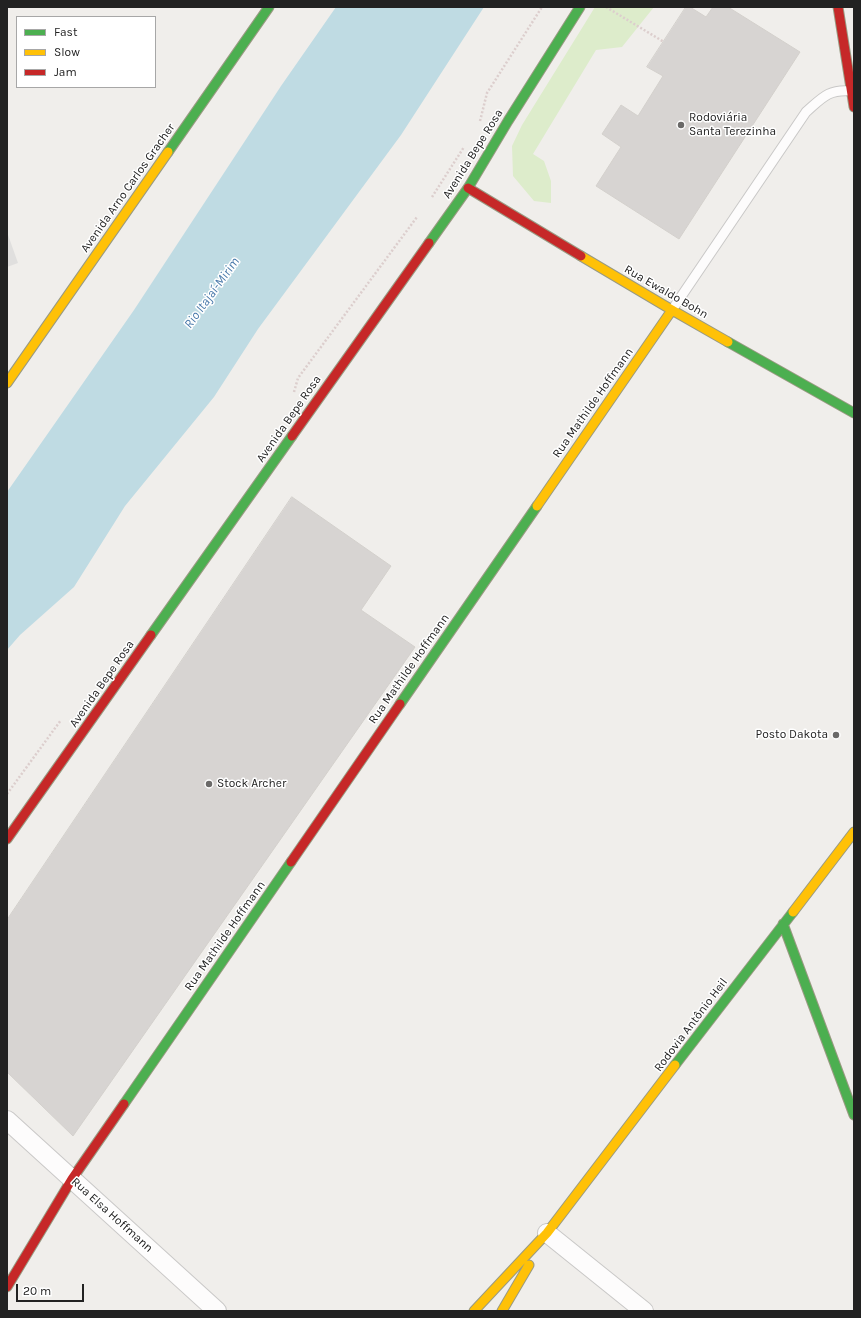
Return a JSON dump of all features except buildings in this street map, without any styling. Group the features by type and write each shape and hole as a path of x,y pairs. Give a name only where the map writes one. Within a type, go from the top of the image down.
{"main road":[{"name":"Avenida Arno Carlos Gracher","path":"7,383 269,7"},
{"name":"Avenida Bepe Rosa","path":"7,839 468,188 508,121 580,7"},
{"path":"838,7 854,107"},
{"name":"Rua Ewaldo Bohn","path":"468,188 672,310 854,413"},
{"name":"Rua Mathilde Hoffmann","path":"7,1287 72,1179 672,310"},
{"name":"Rodovia Antônio Heil","path":"474,1311 547,1233 783,924 852,838"},
{"path":"783,924 854,1115"},
{"name":"Rodovia Antônio Heil","path":"502,1311 547,1233"}],"street":[{"name":"Rua Elsa Hoffmann","path":"7,1120 217,1311"},
{"path":"547,1233 644,1311"}],"lane":[{"name":"Rua Mathilde Hoffmann","path":"672,310 806,112 828,94 841,90 852,91"}],"path":[{"path":"479,123 488,93 542,7"},
{"path":"606,7 664,42"},
{"path":"429,202 467,143"},
{"path":"294,393 298,378 419,214"},
{"path":"7,794 64,716"}],"green space":[{"path":"595,7 654,7 622,47 596,50 533,154 544,161 551,181 551,203 534,201 513,176 512,146 522,125"}],"shaded area":[{"path":"7,232 18,263 7,267"}],"water":[{"name":"Rio Itajaí-Mirim","path":"336,7 484,7 401,135 258,329 214,397 125,506 74,587 20,635 7,650 7,492 134,310 281,86"}],"traffic: fast":[{"path":"168,152 269,7"},
{"path":"429,243 468,188 508,121 580,7"},
{"path":"728,342 854,413"},
{"path":"151,635 292,436"},
{"path":"400,704 537,506"},
{"path":"124,1104 291,862"},
{"path":"675,1065 793,912"},
{"path":"783,924 854,1115"}],"traffic: slow":[{"path":"7,383 168,152"},
{"path":"581,256 728,342"},
{"path":"537,506 672,310"},
{"path":"793,912 854,832"},
{"path":"474,1311 547,1233 675,1065"},
{"path":"502,1311 529,1265"}],"traffic: jam":[{"path":"838,7 854,107"},
{"path":"468,188 581,256"},
{"path":"292,436 429,243"},
{"path":"7,839 151,635"},
{"path":"291,862 400,704"},
{"path":"7,1287 72,1179 124,1104"}],"place":[{"name":"Rodoviária Santa Terezinha","path":"681,125"},
{"name":"Posto Dakota","path":"836,735"},
{"name":"Stock Archer","path":"209,784"}]}
